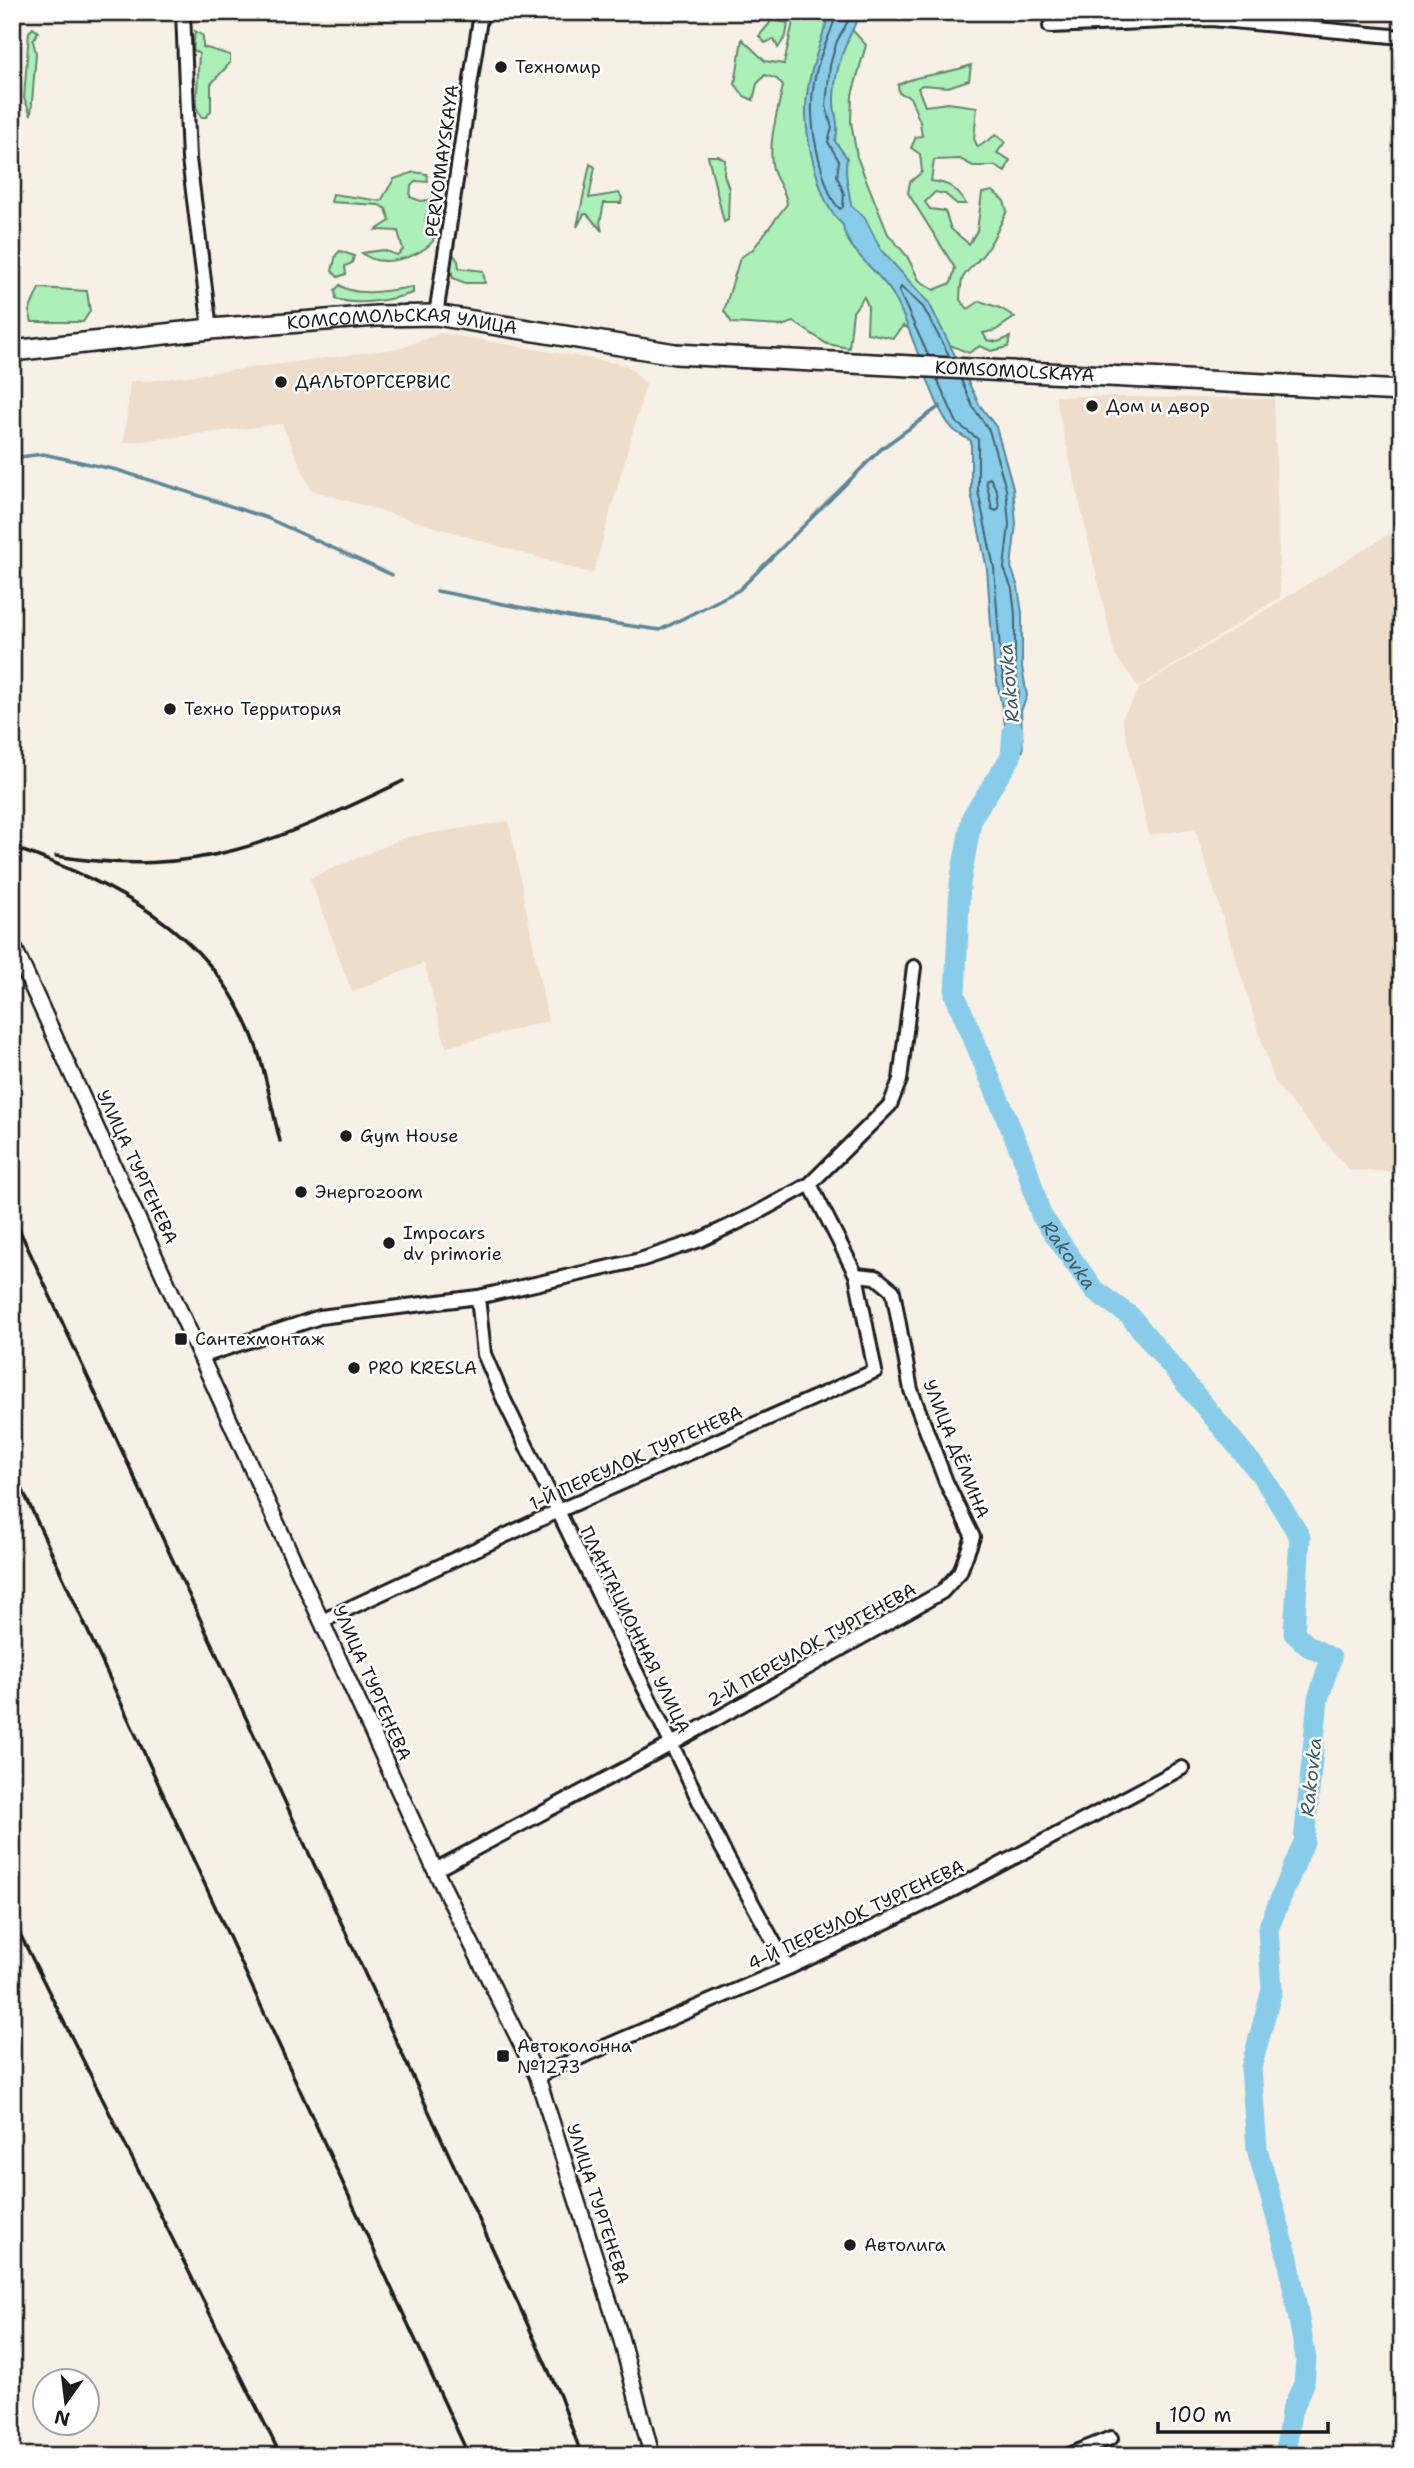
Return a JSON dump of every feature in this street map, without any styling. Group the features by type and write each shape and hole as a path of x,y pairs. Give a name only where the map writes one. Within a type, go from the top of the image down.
{"main road":[{"name":"КОМСОМОЛЬСКАЯ УЛИЦА","path":"12,351 210,329 377,316 436,315 661,352 789,362"},
{"name":"KOMSOMOLSKAYA","path":"789,362 1402,391"}],"street":[{"path":"183,12 189,159 210,329"},
{"name":"PERVOMAYSKAYA","path":"436,315 481,12"},
{"path":"1050,26 1212,19 1402,37"},
{"name":"УЛИЦА ТУРГЕНЕВА","path":"12,943 203,1356 435,1870 537,2076 620,2335 652,2456"},
{"path":"203,1356 320,1317 478,1297 640,1260 700,1240 810,1184 890,1105 900,1080 914,967"},
{"path":"810,1184 856,1275"},
{"name":"1-Й ПЕРЕУЛОК ТУРГЕНЕВА","path":"322,1622 558,1511 875,1371 856,1275"},
{"name":"УЛИЦА ДЁМИНА","path":"856,1275 876,1277 893,1292 911,1390 946,1482 973,1537 969,1553"},
{"name":"ПЛАНТАЦИОННАЯ УЛИЦА","path":"478,1297 484,1354 670,1745 722,1848 788,1968"},
{"name":"2-Й ПЕРЕУЛОК ТУРГЕНЕВА","path":"435,1870 670,1745 942,1592 960,1572 969,1553"},
{"name":"4-Й ПЕРЕУЛОК ТУРГЕНЕВА","path":"537,2076 788,1968 943,1895 1182,1769"},
{"path":"1066,2456 1111,2438"}],"shaded area":[{"path":"440,333 627,365 646,384 593,574 311,490 282,424 124,443 130,381 150,381 402,348"},
{"path":"1055,396 1274,399 1280,597 1139,687 1115,655"},
{"path":"1392,532 1402,532 1402,1172 1349,1170 1275,1083 1195,829 1149,835 1122,718 1140,688"},
{"path":"509,821 548,1021 446,1047 424,963 352,992 310,878 407,837"}],"green space":[{"path":"768,12 776,12 777,21 788,23 786,36 778,48 774,39 765,43 759,36 770,23"},
{"path":"795,12 836,12 866,45 852,95 851,122 857,157 888,234 907,256 919,280 934,290 951,283 955,268 908,193 910,182 922,172 920,154 911,148 916,137 922,136 920,122 910,97 899,93 898,85 915,78 971,65 969,80 948,87 922,85 918,88 925,106 948,103 977,107 974,139 978,147 996,135 1005,142 997,153 1010,160 1005,172 995,166 973,166 960,159 934,160 931,181 952,187 966,204 957,204 945,194 935,192 925,202 930,209 945,211 951,229 969,244 977,231 982,193 993,191 1004,201 1007,211 989,247 964,275 960,300 968,309 980,301 1015,317 996,330 983,333 987,340 998,342 1010,337 1008,347 991,351 980,346 969,353 903,326 893,338 867,333 868,306 864,297 853,312 849,348 827,344 794,322 781,326 732,323 724,311 740,258 753,249 787,204 785,194 774,174 771,149 783,86 777,79 765,75 757,84 753,100 744,96 735,84 742,39 765,61 784,64"},
{"path":"33,28 38,32 33,41 36,53 31,115 24,98 29,32"},
{"path":"195,31 203,36 203,47 230,55 230,63 211,84 211,111 206,117 201,117 196,107 199,54 193,50"},
{"path":"708,156 718,156 725,160 724,174 729,189 728,220 724,222"},
{"path":"590,164 595,167 589,198 619,193 622,198 621,203 604,203 600,223 602,231 587,214 584,214 577,227"},
{"path":"414,172 427,174 428,182 416,181 411,186 410,197 421,201 436,199 436,216 426,215 425,222 434,233 433,241 419,252 399,259 389,261 370,258 362,253 383,250 397,255 403,250 398,231 376,230 390,221 386,209 379,205 331,202 333,194 381,201 394,179"},
{"path":"340,251 354,256 352,263 345,266 346,274 338,277 332,271 336,255"},
{"path":"453,254 459,268 483,271 485,283 465,283 453,278 448,258"},
{"path":"340,285 346,289 364,292 413,287 413,293 395,298 354,302 336,299 335,290"},
{"path":"39,288 87,291 90,311 83,322 32,322 29,311"}],"water":[{"path":"830,12 861,12 839,63 834,98 837,129 835,141 847,158 846,176 851,205 865,218 881,250 929,303 979,404 996,427 1013,488 1016,524 1011,567 1018,587 1022,613 1022,667 1027,696 1021,711 1023,751 1011,757 994,665 987,569 971,493 971,441 955,431 945,419 900,307 886,285 849,243 843,225 830,210 822,192 811,153 807,132 807,94"}],"waterway":[{"path":"437,591 575,618 660,630 739,590 881,449 940,406"},
{"path":"12,458 43,454 117,470 267,518 392,575"},
{"name":"Rakovka","path":"1013,731 1011,757 972,817 960,883 955,995 1025,1162 1041,1215 1094,1290 1130,1316 1263,1477 1300,1537 1294,1633 1308,1646 1331,1658 1318,1699 1304,1842 1268,1929 1272,1990 1251,2068 1257,2149 1288,2258 1306,2359 1304,2384 1291,2412 1285,2456"}],"railway":[{"path":"56,856 107,862 153,862 196,858 236,850 316,821 403,781"},
{"path":"12,847 86,876 120,894 153,914 183,938 210,965 233,997 251,1033 264,1072 280,1141"},
{"path":"12,1214 522,2312 560,2396 582,2456"},
{"path":"12,1467 469,2456"},
{"path":"12,1918 281,2456"}],"place":[{"name":"Техномир","path":"501,67"},
{"name":"ДАЛЬТОРГСЕРВИС","path":"281,382"},
{"name":"Дом и двор","path":"1092,406"},
{"name":"Техно Территория","path":"170,709"},
{"name":"Gym House","path":"346,1136"},
{"name":"Энергоzoom","path":"301,1192"},
{"name":"Impocars dv primorie","path":"389,1243"},
{"name":"Сантехмонтаж","path":"181,1339"},
{"name":"PRO KRESLA","path":"354,1368"},
{"name":"Автоколонна №1273","path":"503,2056"},
{"name":"Автолига","path":"850,2245"}]}
